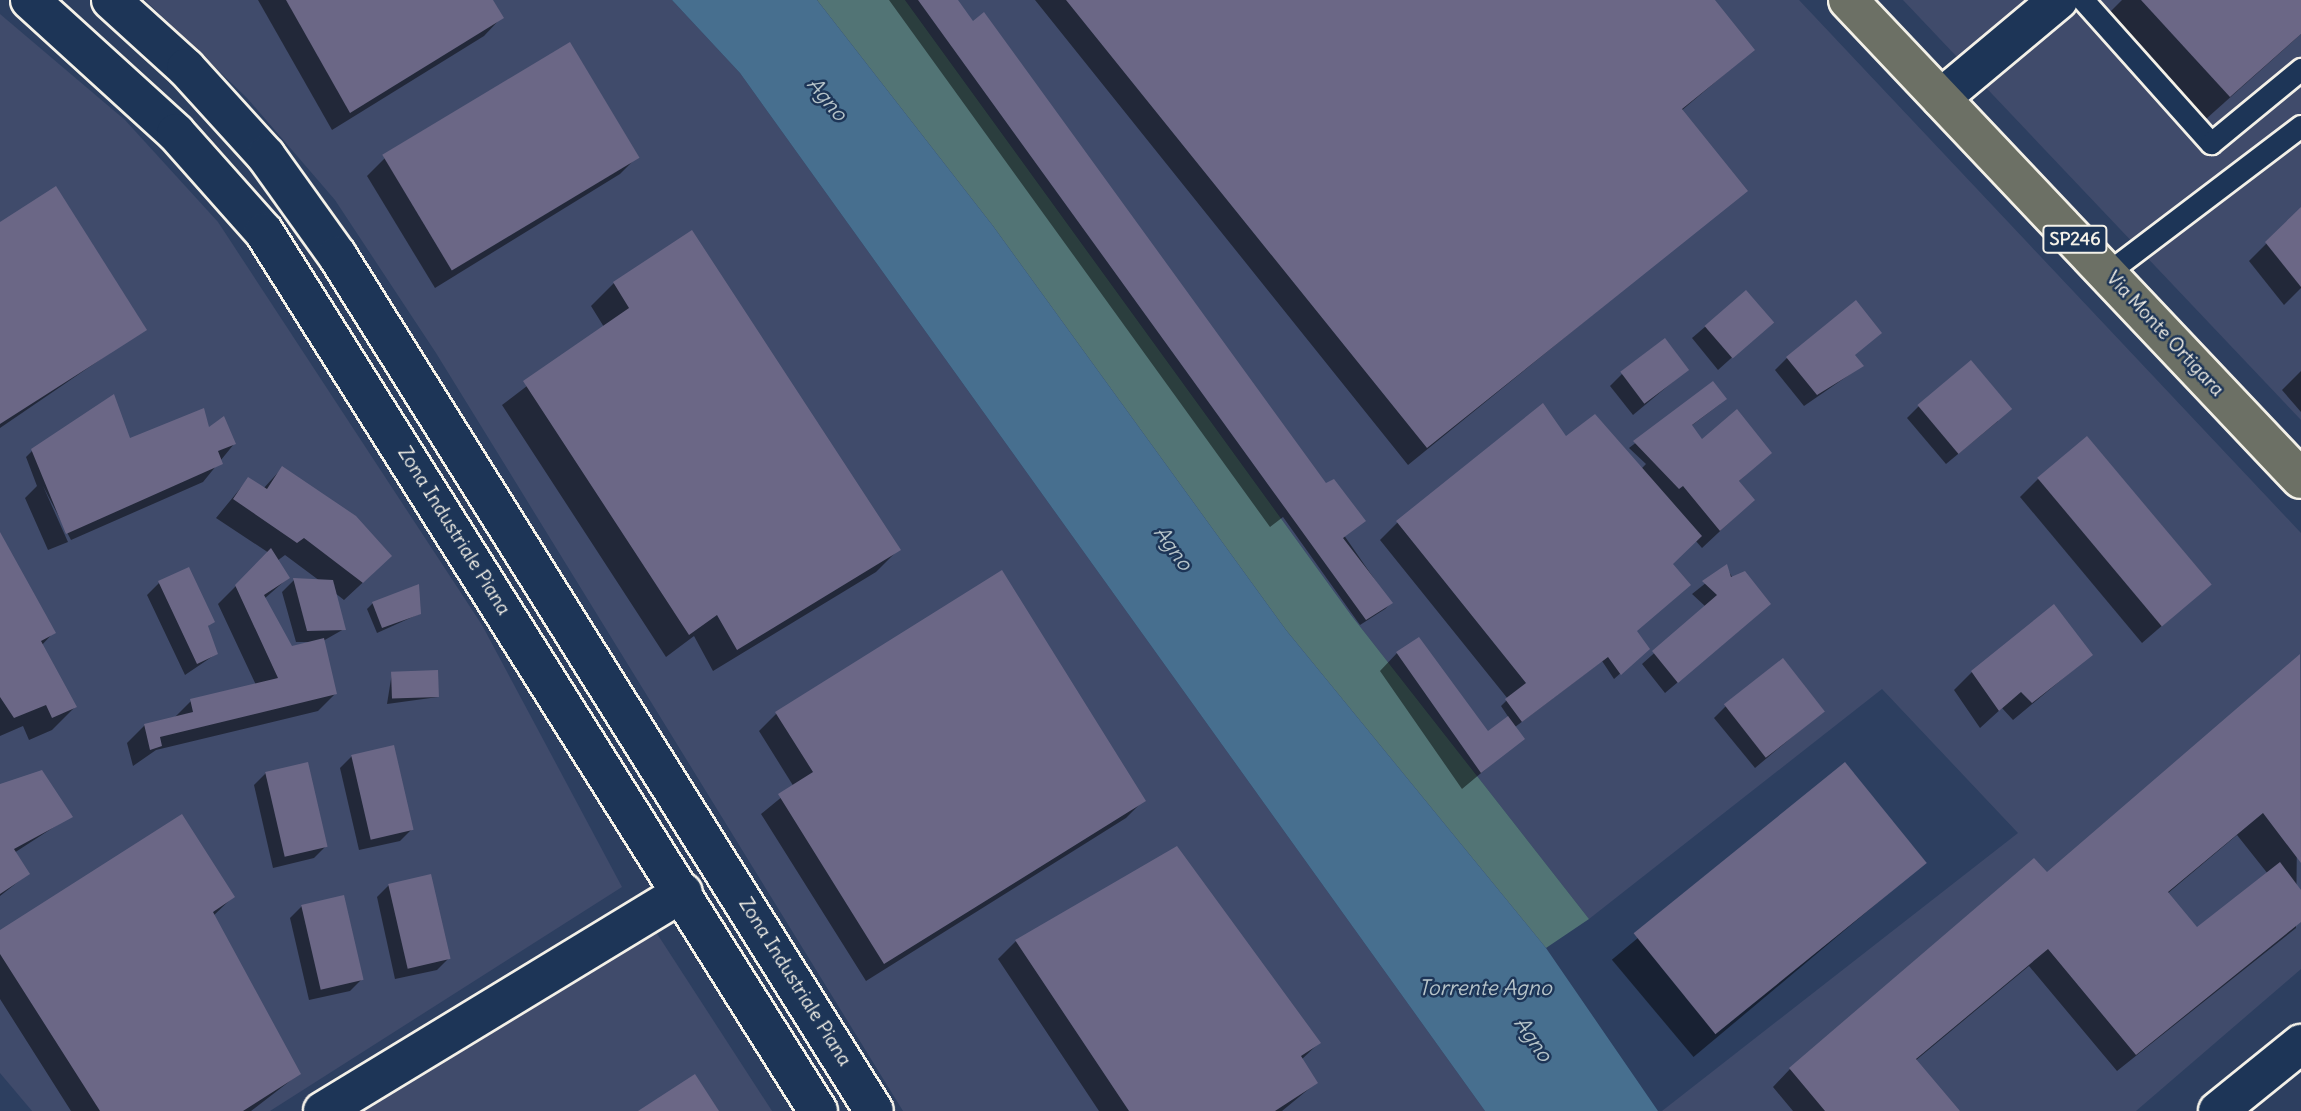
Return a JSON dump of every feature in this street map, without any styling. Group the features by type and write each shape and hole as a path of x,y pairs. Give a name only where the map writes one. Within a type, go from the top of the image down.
{"main road":[{"name":"Zona Industriale Piana","path":"30,0 176,133 264,232 683,892 818,1111"},
{"name":"Zona Industriale Piana","path":"111,0 186,68 266,156 337,254 874,1111"},
{"name":"Via Monte Ortigara","path":"1848,0 2301,479"},
{"path":"1941,98 2057,0"},
{"path":"323,1111 683,892"},
{"path":"2218,1111 2301,1044"}],"lane":[{"path":"2083,0 2211,143 2301,69"},
{"path":"2107,273 2301,126"}],"shaded area":[{"path":"145,0 672,0 740,73 1485,1111 903,1111 436,353 335,200 247,98"},
{"path":"905,0 1799,0 2301,533 2301,969 2136,1111 1662,1111 2018,833 1882,689 1589,919 1351,615"},
{"path":"1903,0 2301,0 2301,420"},
{"path":"0,14 125,120 218,222 482,625 622,887 270,1111 32,1111 0,1073"},
{"path":"654,929 772,1111 362,1111"}],"green space":[{"path":"817,0 905,0 1351,615 1589,919 1546,948 1286,630 993,226"}],"water":[{"name":"Torrente Agno","path":"672,0 817,0 993,226 1286,630 1546,948 1658,1111 1485,1111 740,73"}],"building":[{"path":"286,0 493,0 504,18 350,113"},
{"path":"918,0 958,0 973,21 984,12 1326,483 1334,479 1366,521 1343,538 1393,603 1366,620"},
{"path":"1066,0 1715,0 1755,50 1682,109 1748,191 1427,448"},
{"path":"2141,0 2301,0 2301,34 2230,97"},
{"path":"570,42 640,158 452,271 382,155"},
{"path":"56,186 147,330 0,424 0,222"},
{"path":"2301,207 2301,287 2265,242"},
{"path":"692,230 901,550 737,650 717,615 689,635 523,381 629,308 613,282"},
{"path":"1746,290 1774,322 1733,359 1704,326"},
{"path":"1856,300 1882,333 1855,355 1864,366 1817,395 1786,357"},
{"path":"1665,338 1689,370 1644,404 1620,372"},
{"path":"1971,360 2012,409 1959,454 1917,405"},
{"path":"1713,381 1727,399 1692,425 1702,439 1737,409 1772,453 1739,481 1755,500 1720,531 1683,486 1679,489 1633,441"},
{"path":"114,394 130,438 204,408 209,427 224,416 236,444 218,451 223,464 66,534 31,449"},
{"path":"1543,403 1566,436 1595,414 1702,536 1673,564 1691,585 1637,631 1650,649 1621,675 1608,657 1522,722 1505,699 1526,683 1396,521"},
{"path":"2087,436 2212,585 2162,626 2037,478"},
{"path":"282,466 356,516 392,556 363,583 304,538 297,543 233,499 248,477 267,489"},
{"path":"0,532 56,633 41,641 77,707 52,718 46,705 14,718 0,697"},
{"path":"271,548 290,578 264,595 292,646 324,638 337,694 160,737 162,746 150,750 144,724 193,712 190,699 278,678 235,585"},
{"path":"1727,564 1731,577 1745,571 1771,604 1678,683 1652,651 1717,595 1702,581"},
{"path":"189,567 215,622 208,626 218,654 197,664 158,581"},
{"path":"1002,570 1146,801 884,964 778,794 813,772 775,712"},
{"path":"293,578 333,580 346,630 307,631"},
{"path":"419,584 421,614 382,628 372,602"},
{"path":"2054,604 2093,655 2032,703 2021,692 1999,711 1971,671"},
{"path":"1419,637 1488,731 1508,716 1525,739 1481,773 1396,652"},
{"path":"2300,654 2301,863 2263,813 2168,892 2197,927 2280,862 2301,890 2301,922 2136,1055 2048,949 1916,1059 1960,1111 1825,1111 1789,1068 2034,858 2047,872"},
{"path":"1783,658 1825,712 1766,758 1724,704"},
{"path":"438,670 439,697 392,699 391,672"},
{"path":"394,745 414,830 371,840 351,755"},
{"path":"308,762 328,847 285,857 265,772"},
{"path":"1845,762 1927,863 1715,1034 1634,933"},
{"path":"42,770 73,817 14,849 30,874 0,894 0,784"},
{"path":"182,814 235,897 213,912 301,1074 243,1111 100,1111 0,954 0,930"},
{"path":"1177,846 1321,1043 1301,1056 1318,1083 1275,1111 1129,1111 1015,940"},
{"path":"431,874 451,959 408,969 388,884"},
{"path":"344,895 364,980 321,990 301,905"},
{"path":"695,1074 719,1111 638,1111"}],"water label":[{"name":"Agno","path":"827,99"},
{"name":"Agno","path":"1173,548"},
{"name":"Agno","path":"1533,1039"}]}
